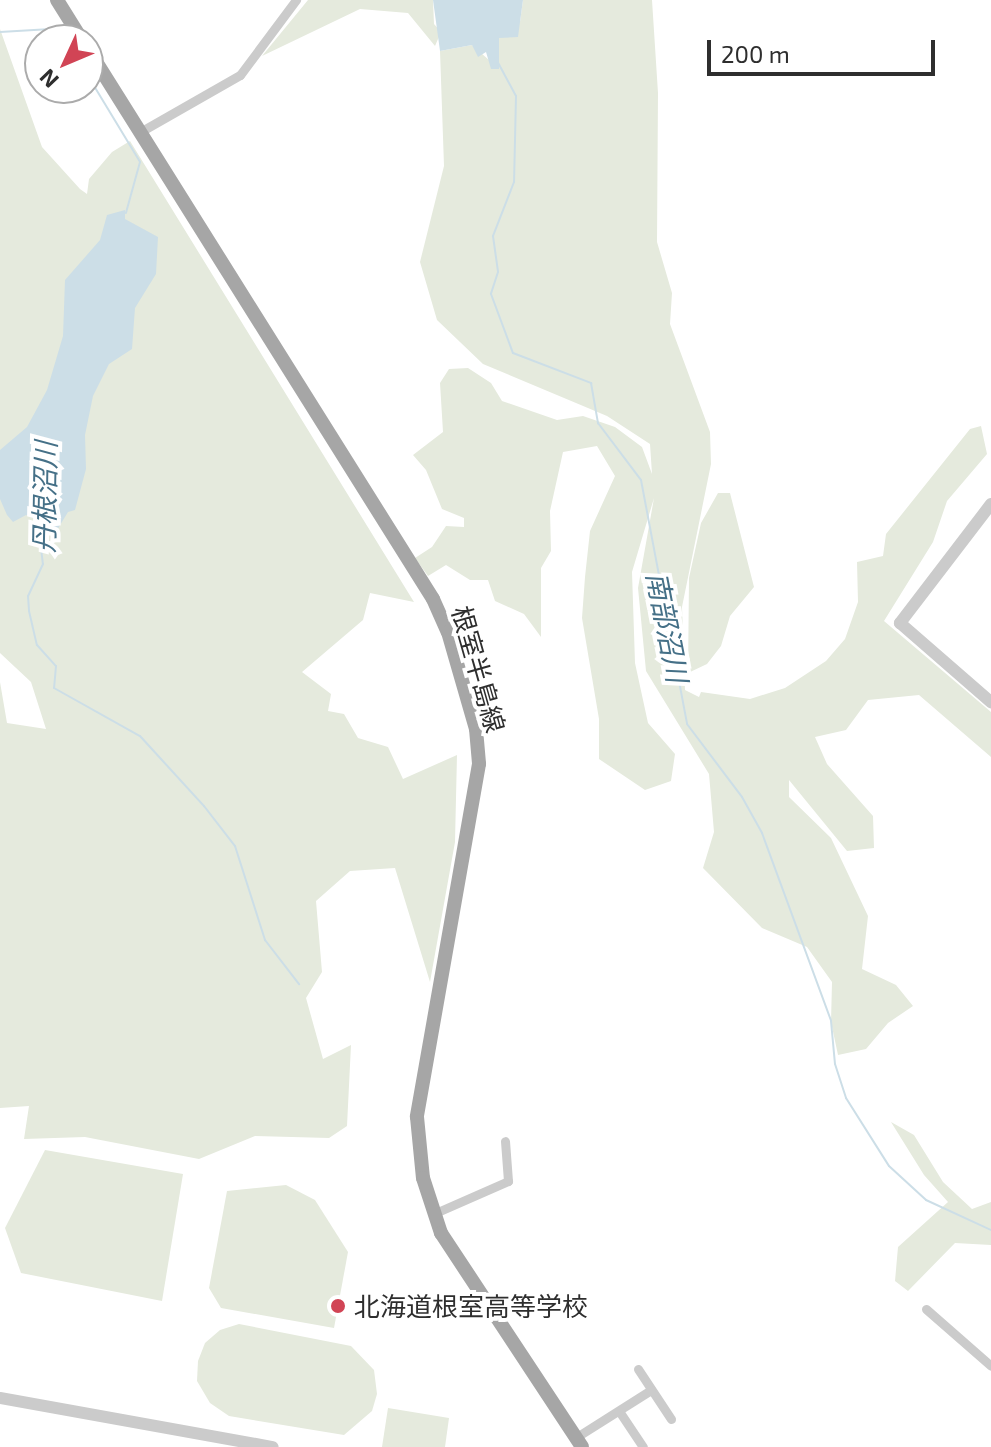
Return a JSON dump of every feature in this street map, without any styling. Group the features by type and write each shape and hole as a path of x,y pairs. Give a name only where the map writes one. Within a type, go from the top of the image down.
{"main road":[{"path":"57,0 72,24"},
{"name":"根室半島線","path":"104,75 433,599 476,729 479,764 472,830 417,1124 423,1178 441,1233 578,1442"}],"street":[{"path":"140,132 240,75 296,0"},
{"path":"991,504 900,623 991,702"},
{"path":"433,1214 508,1181 505,1141"},
{"path":"926,1309 991,1366"},
{"path":"638,1369 671,1419"},
{"path":"578,1442 651,1390"},
{"path":"0,1398 273,1447"},
{"path":"619,1411 643,1447"}],"shaded area":[{"path":"308,0 433,0 434,24 441,32 435,46 408,13 360,9 262,56"},
{"path":"523,0 652,0 658,93 657,242 672,293 670,324 710,432 711,464 682,607 685,690 699,697 701,692 750,699 785,688 826,661 845,639 858,602 857,562 883,556 886,534 970,429 981,426 987,454 947,501 933,542 884,621 991,712 991,757 919,695 868,700 846,730 815,737 827,764 873,816 874,848 847,851 789,780 789,797 831,838 868,916 862,969 896,985 913,1006 888,1023 866,1049 838,1055 831,1022 832,982 807,947 762,928 703,868 714,832 709,774 646,671 638,588 654,498 632,572 635,663 648,723 675,754 671,781 645,790 599,759 599,719 582,618 590,531 615,476 597,446 563,452 550,511 551,551 541,568 541,637 524,614 495,601 488,580 470,580 446,565 428,576 415,558 432,547 446,526 464,527 464,518 442,509 426,470 413,455 443,432 440,383 449,369 468,368 491,383 502,401 557,420 583,416 615,427 642,447 652,474 650,444 607,416 483,364 437,320 420,262 444,166 440,51 472,45 498,68 498,38 520,22"},
{"path":"0,29 24,104 27,104 42,147 80,189 87,194 89,179 112,152 130,141 414,602 370,593 363,620 302,672 331,694 328,711 344,714 358,738 388,747 403,779 457,755 455,842 430,982 395,868 350,871 316,901 322,972 306,998 323,1059 351,1045 347,1126 329,1138 255,1136 199,1159 85,1137 24,1139 29,1106 0,1108 0,682 7,723 46,729 31,682 0,653"},
{"path":"718,493 730,493 754,587 730,616 721,646 707,664 688,673 689,578 701,523"},
{"path":"891,1122 914,1135 943,1182 972,1209 991,1202 991,1245 955,1243 908,1291 895,1281 898,1247 948,1202 924,1175"},
{"path":"45,1150 183,1174 162,1301 21,1273 5,1228"},
{"path":"286,1185 315,1200 348,1252 334,1328 221,1308 209,1288 227,1191"},
{"path":"239,1324 351,1346 374,1370 377,1394 372,1411 344,1435 229,1416 210,1403 197,1381 198,1361 205,1343 220,1330"},
{"path":"388,1408 449,1418 445,1447 382,1447"}],"water":[{"path":"433,0 523,0 518,37 499,38 499,69 491,69 486,52 478,57 472,45 440,51"},
{"path":"125,210 125,219 158,237 156,274 135,308 132,349 109,364 93,396 85,435 86,469 75,510 68,512 54,535 39,533 33,518 26,515 13,522 7,515 0,499 0,450 27,427 47,390 63,336 65,280 100,240 107,215"}],"waterway":[{"name":"丹根沼川","path":"0,32 24,31"},
{"name":"南部沼川","path":"495,57 516,96 514,182 493,236 498,272 491,294 513,353 591,383 598,423 641,480 687,724 742,797 762,833 831,1021 835,1064 846,1098 889,1166 926,1200 991,1230"},
{"name":"丹根沼川","path":"104,102 140,162 126,213"},
{"name":"丹根沼川","path":"39,532 43,564 28,596 29,611 37,645 56,666 54,688 140,736 204,806 235,846 265,940 299,984"}],"place":[{"name":"北海道根室高等学校","path":"338,1306"}]}
